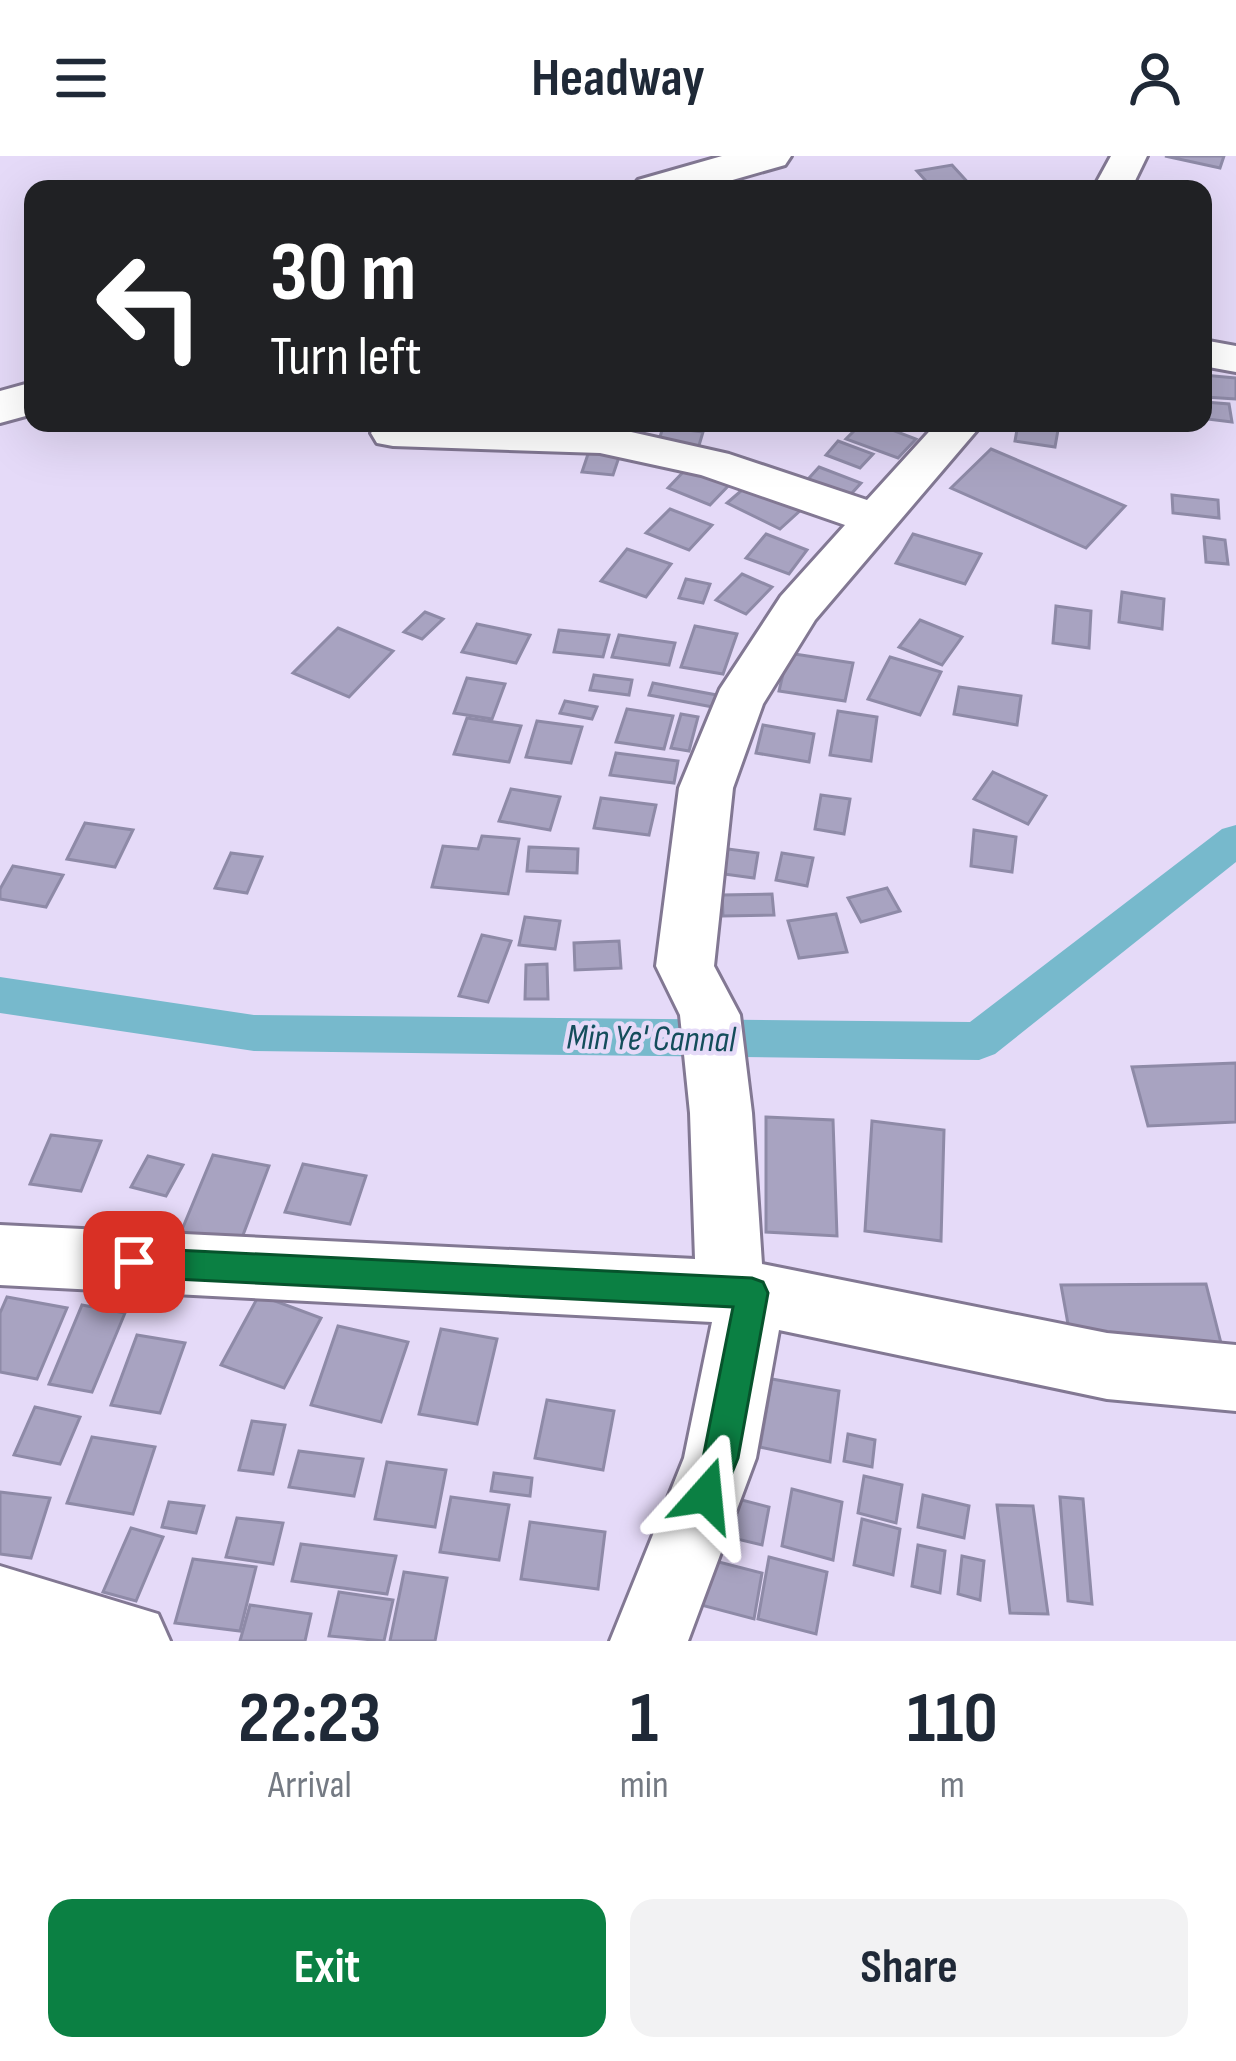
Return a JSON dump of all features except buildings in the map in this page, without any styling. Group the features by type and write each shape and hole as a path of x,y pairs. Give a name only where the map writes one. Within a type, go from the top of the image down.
{"main road":[{"path":"685,180 770,156"}],"street":[{"path":"649,1641 720,1458 741,1292 710,1015 685,966 706,788 738,701 798,608 954,432"},
{"path":"393,433 600,439 712,464 873,518"},
{"path":"0,1255 741,1292 1107,1366 1236,1378"},
{"path":"0,1604 131,1641"}],"waterway":[{"name":"Min Ye' Cannal","path":"0,995 254,1033 979,1041 1236,840"}],"route":[{"path":"134,1262 752,1293 720,1458 706,1495"}]}
